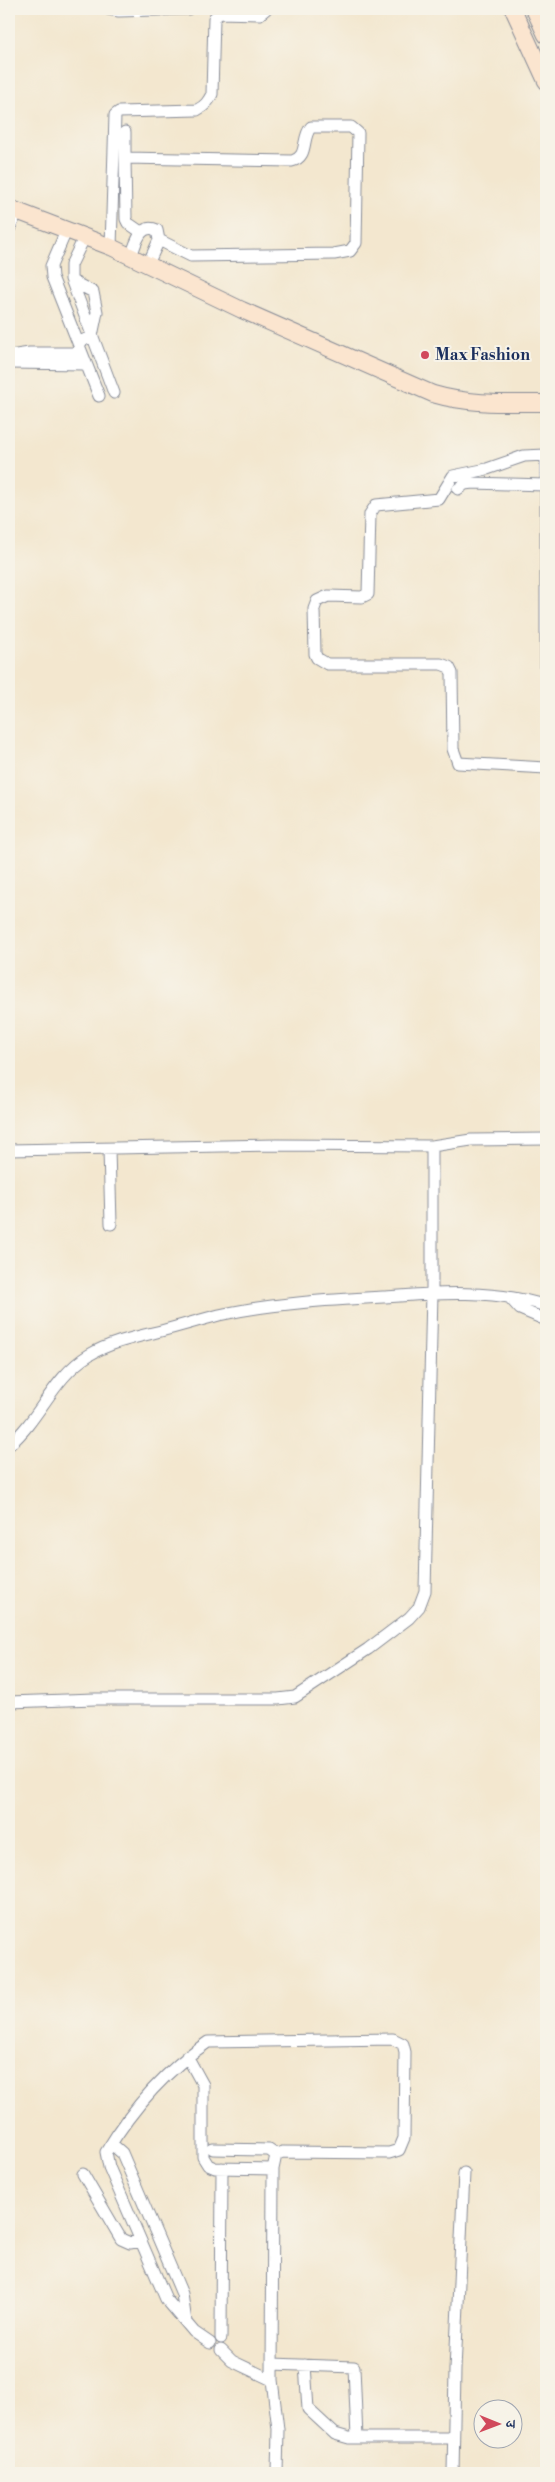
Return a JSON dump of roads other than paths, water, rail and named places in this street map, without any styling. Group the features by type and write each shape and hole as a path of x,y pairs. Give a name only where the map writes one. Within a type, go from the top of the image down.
{"street":[{"path":"108,9 118,11 188,9"},
{"path":"112,248 115,115 119,112 197,110 208,103 212,94 214,18 220,13 260,14 266,9"},
{"path":"513,9 546,81"},
{"path":"534,9 546,33"},
{"path":"125,158 292,161 298,160 302,156 304,137 311,127 351,127 358,133 356,243 350,251 334,254 191,256 159,240"},
{"path":"125,132 126,218 128,223 141,232"},
{"path":"9,229 13,209 85,236 148,264 242,310 433,394 454,400 473,402 546,403"},
{"path":"131,256 141,232 147,227 152,227 157,230 159,240 148,264"},
{"path":"67,229 51,270 58,294 99,396"},
{"path":"85,236 70,276 114,393"},
{"path":"51,270 70,276 93,292 98,312 92,336 82,353"},
{"path":"9,356 30,352 82,353"},
{"path":"9,363 82,353"},
{"path":"546,669 546,455 524,456 487,468 453,476 439,499 376,506 370,514 368,594 362,597 324,597 317,601 314,609 315,654 317,658 328,664 441,664 449,667 452,673 453,749 458,763 546,768"},
{"path":"458,489 465,484 546,486"},
{"path":"9,1150 276,1145 432,1146 471,1140 546,1139"},
{"path":"9,1702 95,1698 278,1699 295,1697 368,1649 409,1618 419,1607 425,1591 432,1293 432,1146"},
{"path":"109,1149 111,1224"},
{"path":"9,1445 19,1437 59,1380 88,1356 112,1344 220,1315 318,1301 432,1293 510,1298 546,1306"},
{"path":"510,1298 520,1308 546,1320"},
{"path":"222,2168 222,2338 225,2345 221,2350 215,2351 210,2343 194,2332 166,2299 106,2157 109,2147 129,2115 187,2056 208,2042 393,2039 402,2044 405,2052 404,2138 400,2150 389,2153 282,2152 276,2155"},
{"path":"187,2056 203,2085 203,2157 208,2165 222,2168 273,2169"},
{"path":"109,2147 119,2148 130,2170 182,2294 186,2322"},
{"path":"213,2149 269,2150 276,2155"},
{"path":"276,2155 273,2169 272,2380 278,2429 277,2473"},
{"path":"114,2177 130,2170"},
{"path":"453,2473 464,2173"},
{"path":"83,2174 121,2239 130,2243 141,2241"},
{"path":"154,2272 170,2267"},
{"path":"210,2343 214,2338 222,2338"},
{"path":"221,2350 232,2362 272,2380"},
{"path":"272,2364 354,2367 357,2438"},
{"path":"305,2365 308,2409 335,2434 357,2438 453,2438"}],"place":[{"name":"Max Fashion","path":"425,355"}]}
